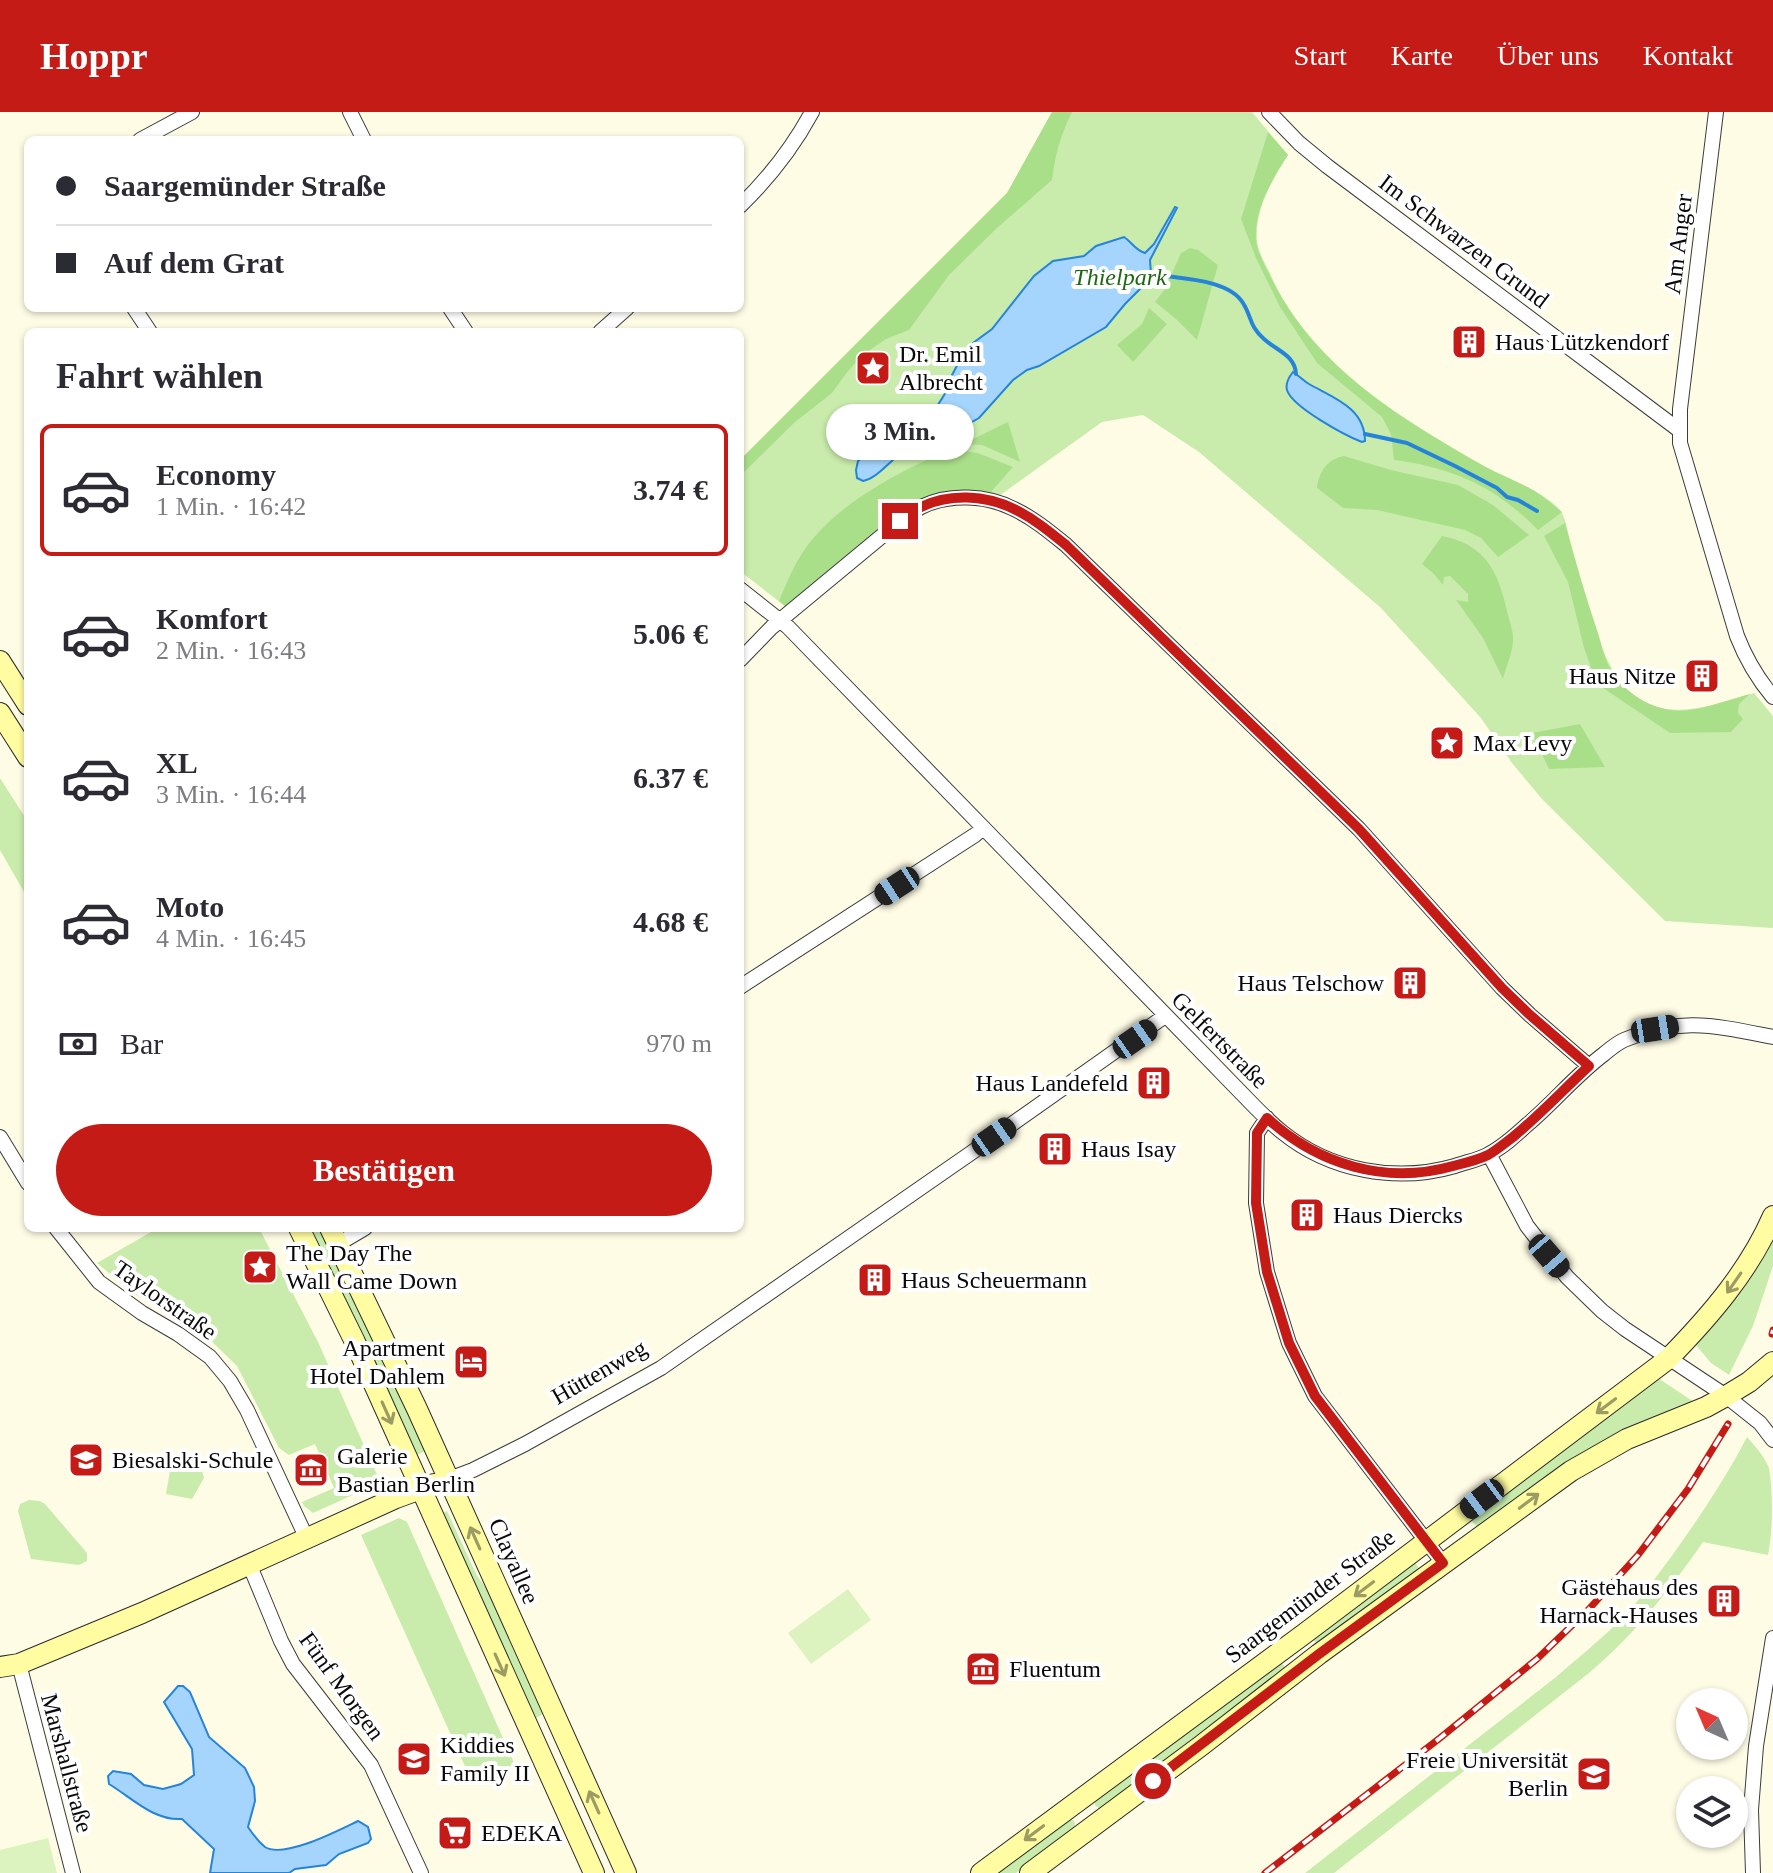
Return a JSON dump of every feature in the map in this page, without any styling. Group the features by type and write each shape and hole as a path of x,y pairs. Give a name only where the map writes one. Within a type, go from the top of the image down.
{"main road":[{"path":"0,661 24,699"},
{"path":"0,713 24,751"},
{"name":"Saargemünder Straße","path":"981,1873 1668,1359 1725,1294 1751,1257 1773,1216"},
{"path":"301,1232 355,1342 594,1873"},
{"name":"Clayallee","path":"334,1236 449,1479 626,1873"},
{"path":"1030,1873 1319,1654 1571,1471 1627,1439 1706,1407 1749,1382 1773,1362"},
{"name":"Hüttenweg","path":"9,1666 142,1613 449,1479"}],"street":[{"path":"147,136 192,112"},
{"path":"350,112 362,136"},
{"path":"744,202 761,186 795,142 812,112"},
{"name":"Im Schwarzen Grund","path":"1269,112 1327,166 1679,430"},
{"name":"Am Anger","path":"1679,430 1716,112"},
{"path":"604,328 622,312"},
{"path":"1679,430 1680,443 1737,636 1758,680 1773,697"},
{"path":"744,656 780,620 900,521 922,507 945,499 965,497 1013,508 1038,523 1077,556 1359,829 1520,1006 1589,1066"},
{"name":"Gelfertstraße","path":"744,592 788,627 1267,1118 1292,1139 1320,1155 1374,1172 1423,1173 1448,1168 1489,1154 1529,1124 1589,1066 1621,1041 1655,1029 1682,1024 1717,1026 1773,1037"},
{"path":"744,984 983,828"},
{"name":"Hüttenweg","path":"449,1479 525,1444 661,1368 1165,1016"},
{"path":"1267,1118 1257,1133 1256,1203 1267,1272 1289,1343 1315,1396 1443,1563"},
{"path":"0,1137 24,1176"},
{"path":"1489,1154 1527,1226 1558,1267 1602,1311 1726,1396 1760,1423 1773,1440"},
{"name":"Taylorstraße","path":"59,1232 99,1282 210,1357 230,1381 247,1410 307,1539"},
{"name":"Fünf Morgen","path":"250,1566 293,1664 371,1765 421,1873"},
{"path":"1753,1873 1751,1810 1756,1746 1773,1638"},
{"name":"Marshallstraße","path":"9,1666 73,1873"}],"green space":[{"name":"Thielpark","path":"1052,112 1252,112 1288,155 1262,206 1257,228 1258,248 1287,306 1308,335 1332,361 1389,407 1482,465 1543,496 1560,510 1602,646 1621,682 1632,694 1646,703 1676,710 1708,706 1754,693 1773,716 1773,928 1665,921 1542,799 1481,718 1381,608 1199,452 1143,415 1102,422 999,496 956,490 921,499 890,520 786,607 744,574 744,456 1007,193"},
{"path":"1052,112 1072,112 1059,145 1052,180 949,275 909,330 886,339 860,357 832,393 795,422 744,472 744,456 1007,193"},
{"path":"1268,132 1288,155 1261,206 1256,240 1263,262 1284,301 1324,353 1373,396 1456,450 1533,490 1562,512 1538,530 1506,502 1473,482 1436,468 1394,460 1391,434 1382,417 1317,363 1280,307 1241,219"},
{"path":"1190,248 1198,250 1218,265 1197,340 1155,302 1165,289 1181,253"},
{"path":"1149,308 1167,324 1133,362 1117,345 1142,324"},
{"path":"1008,422 1020,462 982,445 963,444"},
{"path":"949,449 978,453 1013,467 990,493 949,491 932,495 902,510 786,607 779,601 803,552 821,529 872,489"},
{"path":"1344,456 1458,485 1493,505 1529,535 1498,557 1481,538 1465,530 1377,510 1343,508 1317,488 1325,467"},
{"path":"1565,523 1604,654 1615,676 1639,698 1668,710 1698,709 1750,694 1739,704 1738,713 1743,719 1731,732 1670,733 1603,688 1593,673 1584,648 1568,582 1544,536"},
{"path":"1442,536 1469,545 1494,572 1513,638 1503,679 1483,638 1456,600 1468,602 1468,594 1450,576 1444,577 1443,585 1422,564"},
{"path":"1580,724 1605,767 1549,769 1532,733"},
{"path":"0,778 24,816 24,892 0,850"},
{"path":"151,1232 261,1232 318,1342 378,1477 375,1485 313,1513 304,1506 302,1502 334,1488 315,1444 289,1455 279,1448 237,1366 203,1333 134,1294 97,1263"},
{"path":"310,1232 324,1232 428,1450 414,1456"},
{"path":"1773,1237 1773,1266 1753,1326 1729,1375 1711,1363 1695,1344"},
{"path":"1658,1378 1694,1402 1478,1528 1470,1519"},
{"path":"1747,1437 1769,1468 1772,1511 1768,1555 1703,1542 1650,1612 1589,1673 1334,1873 1305,1873 1556,1677 1617,1623 1643,1594 1681,1542 1721,1483"},
{"path":"172,1459 202,1471 204,1478 192,1499 166,1494"},
{"path":"29,1500 45,1504 87,1553 87,1561 79,1565 31,1559 18,1511 20,1504"},
{"path":"447,1511 477,1576 493,1597 545,1713 534,1719 441,1514"},
{"path":"399,1518 407,1522 515,1765 473,1784 361,1535"},
{"path":"1414,1561 1420,1570 1319,1647 1312,1638"},
{"path":"848,1589 871,1620 811,1664 788,1633"},
{"path":"1280,1663 1285,1666 1283,1673 1100,1809 1095,1805 1095,1800"},
{"path":"1069,1819 1075,1823 1074,1829 1016,1873 997,1873"},
{"path":"48,1838 57,1873 0,1873 0,1850"}],"water":[{"path":"1175,207 1150,260 1151,274 1106,327 1027,370 1013,380 979,418 970,423 931,423 928,417 946,392 961,358 973,343 992,329 1034,276 1053,261 1084,256 1096,246 1124,237 1145,253 1154,244"},
{"path":"1293,372 1354,412 1364,430 1365,441 1333,427 1291,397 1287,387"},
{"path":"918,421 930,432 873,477 863,481 857,478 858,461 902,427"},
{"path":"178,1686 190,1692 209,1737 245,1768 254,1787 255,1801 248,1827 265,1847 274,1850 298,1846 358,1821 368,1827 371,1839 368,1843 339,1854 326,1865 295,1869 289,1873 210,1873 214,1849 182,1819 172,1819 144,1808 109,1784 108,1776 113,1771 131,1774 144,1785 163,1789 181,1784 194,1775 192,1749 164,1702"}],"waterway":[{"path":"1151,274 1214,284 1236,295 1256,330 1289,358 1296,374"},
{"path":"926,428 931,423"},
{"path":"1365,434 1407,443 1537,511"}],"railway":[{"path":"1772,1334 1773,1330"},
{"path":"1265,1873 1537,1659 1589,1609 1638,1555 1688,1489 1728,1424"}],"place":[{"name":"Haus Lützkendorf","path":"1469,342"},
{"name":"Dr. Emil Albrecht","path":"873,368"},
{"name":"Haus Nitze","path":"1702,676"},
{"name":"Max Levy","path":"1447,743"},
{"name":"Haus Telschow","path":"1410,983"},
{"name":"Haus Landefeld","path":"1154,1083"},
{"name":"Haus Isay","path":"1055,1149"},
{"name":"Haus Diercks","path":"1307,1215"},
{"name":"The Day The Wall Came Down","path":"260,1267"},
{"name":"Haus Scheuermann","path":"875,1280"},
{"name":"Apartment Hotel Dahlem","path":"471,1362"},
{"name":"Biesalski-Schule","path":"86,1460"},
{"name":"Galerie Bastian Berlin","path":"311,1470"},
{"name":"Gästehaus des Harnack-Hauses","path":"1724,1601"},
{"name":"Fluentum","path":"983,1669"},
{"name":"Kiddies Family II","path":"414,1759"},
{"name":"Freie Universität Berlin","path":"1594,1774"},
{"name":"EDEKA","path":"455,1833"}],"route":[{"path":"900,521 922,507 945,499 965,497 1013,508 1066,545 1359,829 1502,988 1589,1066 1529,1124 1489,1154 1423,1173 1374,1172 1347,1165 1303,1146 1267,1118 1260,1127 1256,1142 1256,1203 1267,1272 1289,1343 1315,1396 1443,1563 1153,1781"}]}
